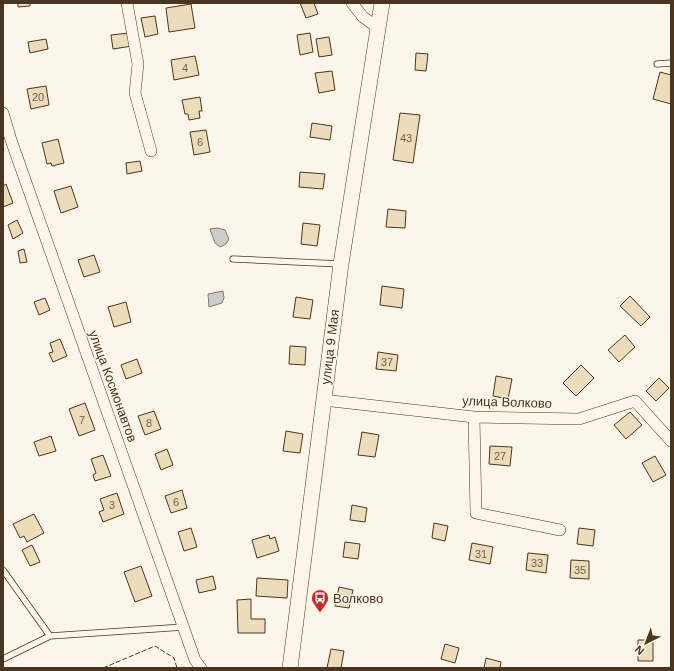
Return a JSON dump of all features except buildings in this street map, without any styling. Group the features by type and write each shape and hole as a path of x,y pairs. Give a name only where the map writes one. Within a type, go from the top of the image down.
{"main road":[{"name":"улица 9 Мая","path":"290,668 341,264 377,27 382,3"}],"street":[{"path":"127,3 138,64 135,93 151,151"},
{"path":"352,3 363,17 377,27"},
{"name":"улица Космонавтов","path":"3,112 7,143 195,660 201,668"},
{"name":"улица Волково","path":"323,400 474,417 579,419 635,401 671,441"},
{"path":"474,417 476,513 560,530"}],"lane":[{"path":"657,64 671,63"},
{"path":"233,259 341,264"},
{"path":"3,570 50,636"},
{"path":"3,659 50,636 184,627"}],"shaded area":[{"path":"218,228 225,230 229,239 226,244 220,247 215,243 210,229"},
{"path":"223,291 224,298 222,303 209,307 208,294"}],"fence":[{"path":"103,668 155,646 174,658 177,668"}],"place":[{"name":"Волково","path":"320,613"}]}
